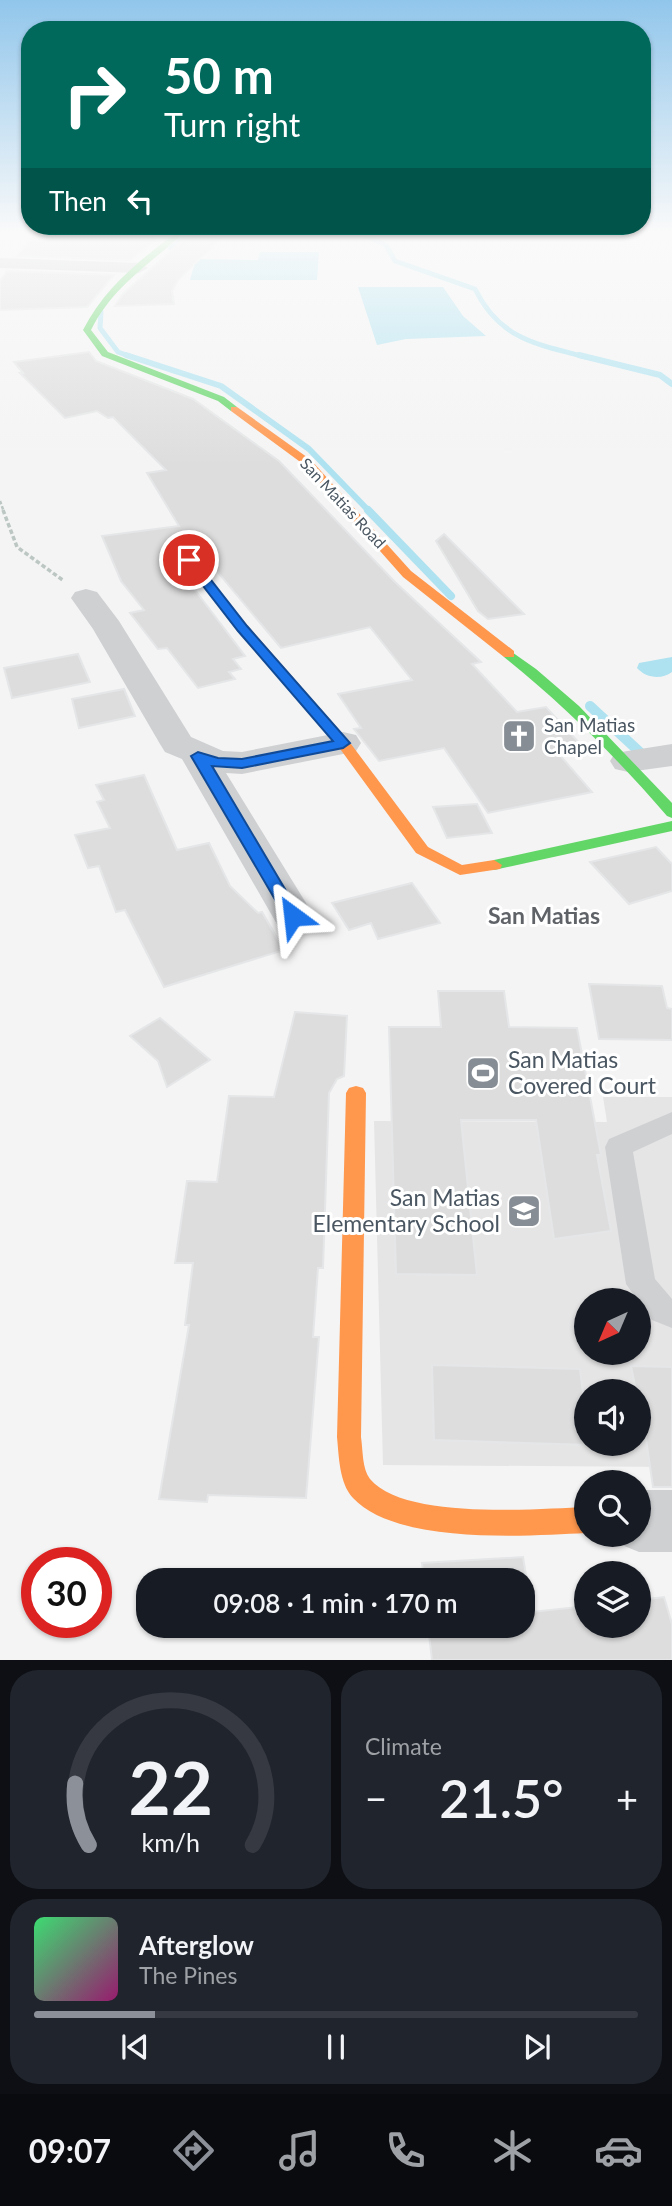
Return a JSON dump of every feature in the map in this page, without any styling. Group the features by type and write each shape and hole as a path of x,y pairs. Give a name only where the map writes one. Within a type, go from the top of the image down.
{"street":[{"name":"San Matias Road","path":"96,309 87,330 105,354 221,399 307,461 407,574 548,685 628,761 672,813"},
{"path":"189,560 243,629 343,743 422,850 460,870 517,862 672,826"},
{"path":"86,597 108,628 178,744 198,756 217,762 242,763 343,743"},
{"path":"628,761 672,755"},
{"path":"198,756 293,916"},
{"path":"356,1093 349,1437 352,1465 362,1489 376,1502 417,1516 574,1520"},
{"path":"651,1521 672,1521"}],"lane":[{"path":"672,1122 619,1147 641,1284 663,1311 672,1315"}],"path":[{"path":"0,501 17,547 86,597"}],"shaded area":[{"name":"San Matias Elementary School","path":"603,1097 672,1097 672,1467 383,1465 374,1121 607,1122"}],"water":[{"path":"365,309 458,309 486,336 406,339 377,345"},
{"path":"672,657 672,672 663,676 649,676 637,668 639,663"}],"building":[{"path":"89,352 96,361 193,399 279,461 395,582 481,662 472,664 517,712 546,707 584,748 558,753 592,792 488,813 444,748 379,761 354,729 361,728 338,694 412,680 370,627 281,648 201,552 188,548 177,553 173,561 245,656 233,659 241,669 229,672 235,679 198,688 167,648 158,649 130,613 144,610 121,581 102,536 179,526 147,473 166,470 113,417 108,418 97,411 65,418 20,373 23,373 14,362"},
{"path":"444,534 524,614 488,619 478,611 436,541"},
{"path":"78,654 90,682 12,698 4,668"},
{"path":"124,689 135,716 79,728 72,699"},
{"path":"144,775 177,850 209,843 230,886 258,913 262,912 284,950 164,987 125,910 116,912 99,866 88,868 75,835 110,828 97,802 104,800 96,785"},
{"path":"477,804 492,833 447,838 433,807"},
{"path":"656,847 672,864 672,891 629,904 590,862"},
{"path":"412,883 440,923 378,939 371,923 349,930 332,903"},
{"path":"589,984 662,986 667,1008 672,1009 672,1040 599,1039"},
{"path":"438,991 504,991 509,1027 577,1028 601,1155 597,1155 611,1231 554,1239 536,1120 461,1120 477,1275 396,1274 389,1027 441,1027"},
{"path":"295,1012 347,1016 344,1076 337,1079 329,1093 323,1268 318,1268 313,1337 319,1337 306,1498 208,1495 207,1502 159,1499 189,1325 185,1325 193,1263 175,1263 187,1181 217,1182 229,1096 274,1097"},
{"path":"160,1018 210,1060 167,1087 158,1061 130,1036"},
{"path":"432,1365 580,1369 581,1379 574,1379 574,1445 434,1440"},
{"path":"631,1366 672,1367 672,1487 653,1487 648,1456 651,1456 651,1379 634,1379"},
{"path":"523,1557 525,1568 423,1568 422,1563"},
{"path":"664,1597 672,1624 672,1660 432,1660 429,1638 535,1638 535,1612 574,1607 574,1638 651,1638 651,1599"}],"waterway":[{"path":"488,309 508,329 521,337 586,357"},
{"path":"101,312 100,328 118,352 131,357"},
{"path":"126,355 131,357"},
{"path":"579,355 660,375 672,384"},
{"path":"131,357 221,386 309,449 370,512"},
{"path":"368,510 451,596"},
{"path":"592,708 590,706 644,756"}],"traffic: fast":[{"path":"98,309 87,330 105,354 221,399 234,409"},
{"path":"509,654 553,690 594,729 672,813"},
{"path":"494,865 672,826"}],"traffic: slow":[{"path":"234,409 307,462 407,574 509,654"},
{"path":"189,560 243,629 343,743 422,850 460,870 494,865"},
{"path":"356,1093 349,1437 352,1464 358,1483 380,1503 404,1512 435,1518 502,1522 574,1520"}],"place":[{"name":"San Matias Chapel","path":"519,736"},
{"name":"San Matias Covered Court","path":"483,1073"},
{"name":"San Matias Elementary School","path":"524,1211"}],"district":[{"name":"San Matias","path":"544,916"}],"route":[{"path":"189,560 243,629 343,743 242,763 217,762 198,756 293,916"}]}
